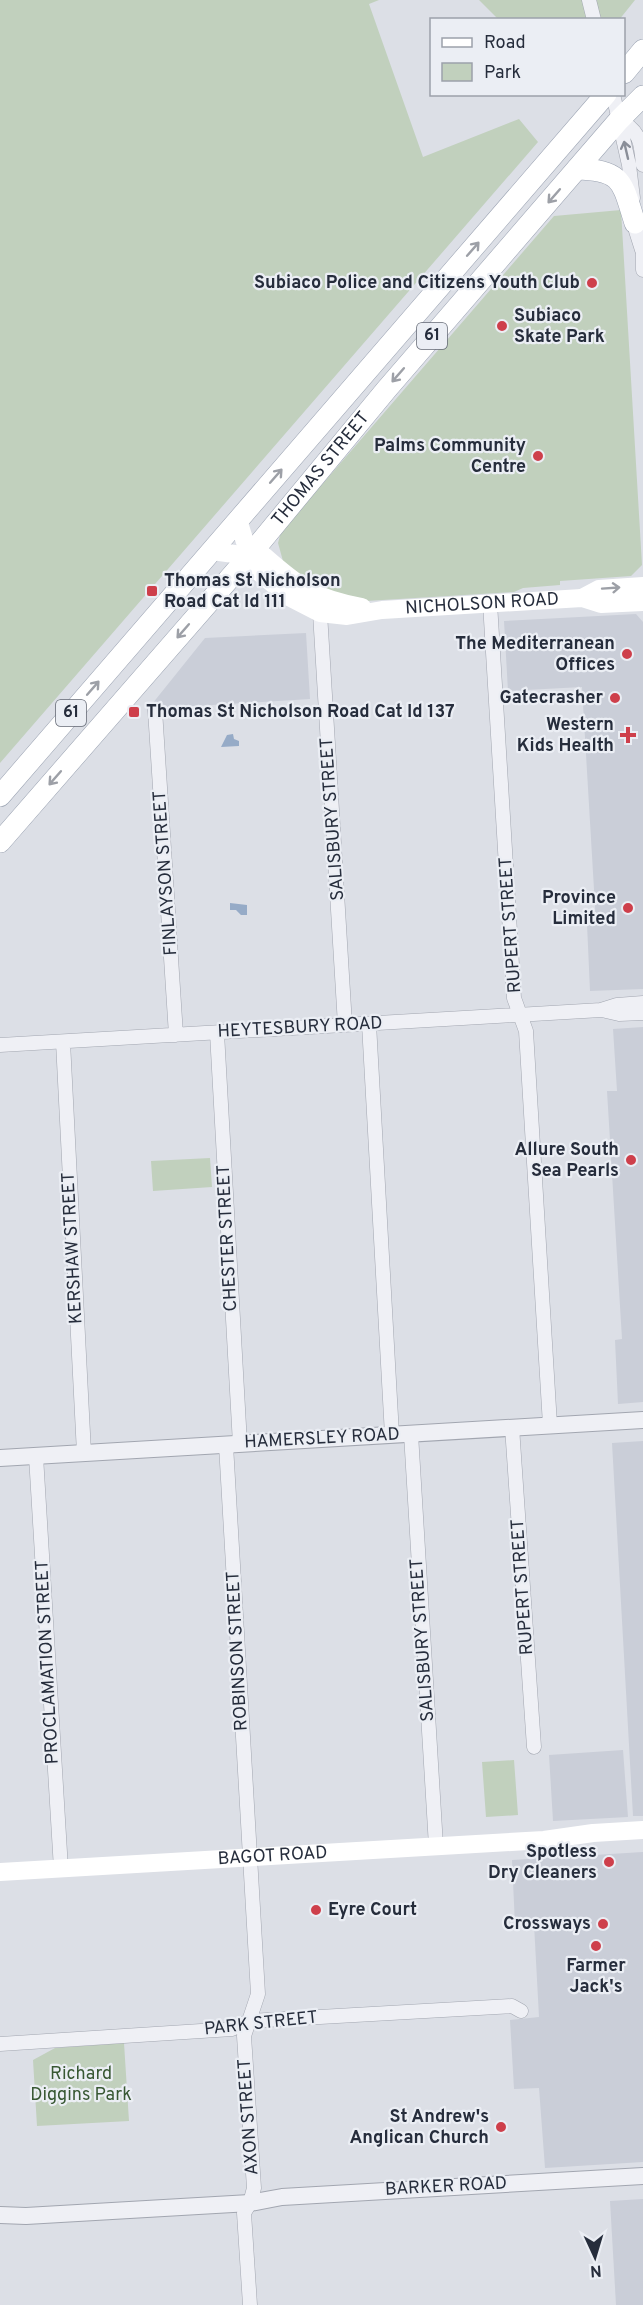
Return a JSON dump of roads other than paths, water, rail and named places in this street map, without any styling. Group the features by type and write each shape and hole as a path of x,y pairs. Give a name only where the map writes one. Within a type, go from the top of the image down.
{"main road":[{"path":"625,72 643,50"},
{"name":"THOMAS STREET","path":"0,796 604,96"},
{"name":"THOMAS STREET","path":"0,842 249,556 394,381 619,120 643,96"},
{"path":"577,169 604,171 616,178 624,189 635,222"},
{"name":"NICHOLSON ROAD","path":"238,520 253,567 287,596 320,613 347,616 382,610 582,598 601,604 643,602"},
{"name":"NICHOLSON ROAD","path":"212,551 249,556 263,555 297,584 317,596 382,610"},
{"name":"NICHOLSON ROAD","path":"582,598 599,589 643,586"},
{"name":"BAGOT ROAD","path":"0,1872 544,1840 593,1833 643,1830"},
{"name":"BAGOT ROAD","path":"544,1840 594,1842 643,1839"}],"street":[{"path":"589,0 594,18"},
{"path":"613,96 629,165 636,231 643,248 643,270"},
{"path":"619,120 635,131 643,165"},
{"name":"RUPERT STREET","path":"490,603 514,998 526,1031 550,1425"},
{"name":"SALISBURY STREET","path":"320,613 345,1025"},
{"name":"FINLAYSON STREET","path":"155,710 176,1035"},
{"name":"HEYTESBURY ROAD","path":"0,1046 601,1010 617,1005 643,1003"},
{"name":"HEYTESBURY ROAD","path":"601,1010 619,1014 643,1013"},
{"path":"369,1024 392,1435"},
{"name":"CHESTER STREET","path":"217,1033 233,1444"},
{"name":"KERSHAW STREET","path":"63,1042 84,1453"},
{"name":"HAMERSLEY ROAD","path":"0,1458 643,1420"},
{"name":"RUPERT STREET","path":"512,1427 534,1747"},
{"name":"SALISBURY STREET","path":"411,1434 436,1846"},
{"name":"ROBINSON STREET","path":"233,1444 250,1857"},
{"name":"PROCLAMATION STREET","path":"36,1456 61,1869"},
{"name":"AXON STREET","path":"250,1857 258,1994 244,2036 254,2188 250,2203 244,2213 250,2305"},
{"name":"PARK STREET","path":"0,2044 232,2029 249,2021 512,2006 521,2012"},
{"name":"BARKER ROAD","path":"0,2215 27,2216 250,2203 282,2197 643,2176"},
{"name":"BARKER ROAD","path":"250,2203 284,2206 643,2187"},
{"name":"BARKER ROAD","path":"0,2222 27,2216"}],"water":[{"path":"233,734 234,739 239,741 239,746 221,747 227,735"},
{"path":"230,903 247,905 247,915 230,910"}],"place":[{"name":"Subiaco Police and Citizens Youth Club","path":"592,283"},
{"name":"Subiaco Skate Park","path":"502,326"},
{"name":"Palms Community Centre","path":"538,456"},
{"name":"Thomas St Nicholson Road Cat Id 111","path":"152,591"},
{"name":"The Mediterranean Offices","path":"627,654"},
{"name":"Gatecrasher","path":"615,698"},
{"name":"Thomas St Nicholson Road Cat Id 137","path":"134,712"},
{"name":"Western Kids Health","path":"628,735"},
{"name":"Province Limited","path":"628,908"},
{"name":"Allure South Sea Pearls","path":"631,1160"},
{"name":"Spotless Dry Cleaners","path":"609,1862"},
{"name":"Eyre Court","path":"316,1910"},
{"name":"Crossways","path":"603,1924"},
{"name":"Farmer Jack's","path":"596,1946"},
{"name":"St Andrew's Anglican Church","path":"501,2127"}],"park label":[{"name":"Richard Diggins Park","path":"81,2084"}]}
